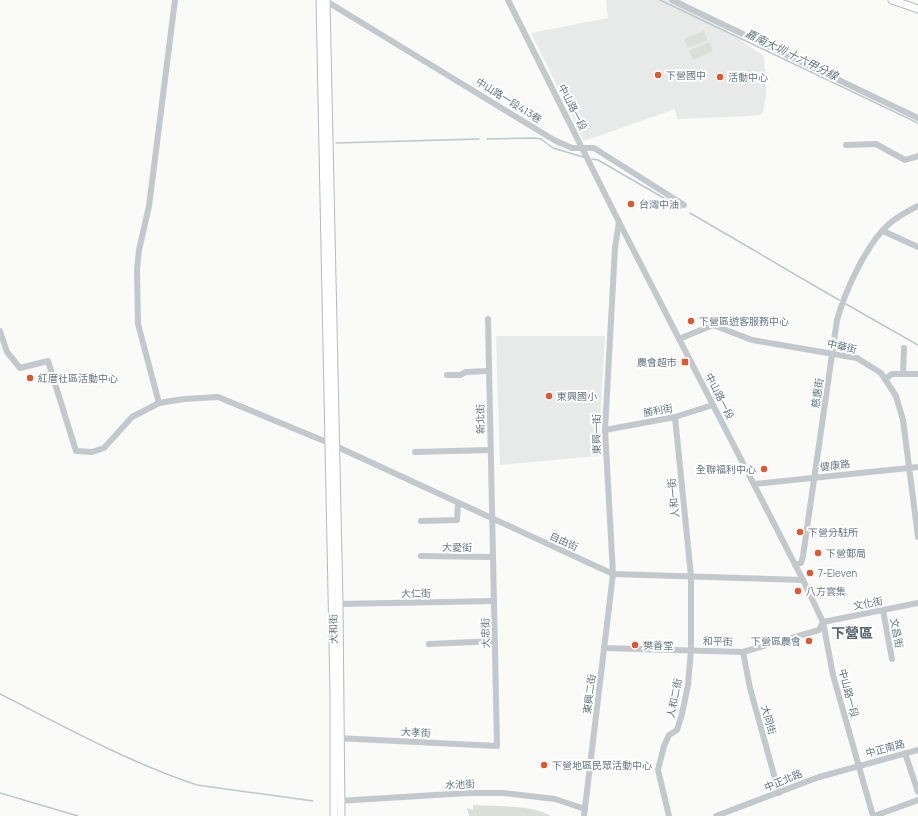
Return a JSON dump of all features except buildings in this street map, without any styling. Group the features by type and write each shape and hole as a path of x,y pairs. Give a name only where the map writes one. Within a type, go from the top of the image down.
{"main road":[{"path":"324,0 332,445"},
{"path":"892,0 918,10"},
{"name":"大和街","path":"332,445 339,604 337,801 334,816"},
{"name":"大和街","path":"332,445 337,738"},
{"name":"大和街","path":"337,801 341,816"}],"street":[{"path":"160,403 138,324 137,269 139,250 148,206 175,0"},
{"name":"中山路一段413巷","path":"324,0 554,140 572,148 594,148 684,205"},
{"name":"中山路一段","path":"508,0 619,222 803,580 823,622 833,676 858,766 874,816"},
{"path":"672,0 918,118"},
{"path":"846,145 876,144 906,160 918,156"},
{"name":"慈惠街","path":"795,565 801,563 837,320 843,299 873,244 883,230 897,217 918,206"},
{"name":"東興一街","path":"613,574 605,430 615,248 619,222"},
{"path":"883,230 918,247"},
{"name":"新北街","path":"488,319 491,519"},
{"name":"中華街","path":"679,339 713,325 752,340 857,358 881,373 896,396 902,420 918,537"},
{"name":"自由街","path":"0,331 7,352 20,368 48,361 76,451 92,452 104,448 132,417 160,403 212,396 221,398 332,445 613,574 803,580"},
{"path":"903,374 904,348"},
{"path":"447,375 460,375 466,372 489,371"},
{"path":"885,379 892,374 918,374"},
{"name":"勝利街","path":"605,430 675,417 713,405"},
{"name":"人和一街","path":"675,417 691,576"},
{"path":"414,452 490,450"},
{"name":"健康路","path":"754,484 918,467"},
{"path":"421,521 457,520 458,504"},
{"name":"大忠街","path":"491,519 497,746"},
{"name":"大愛街","path":"421,556 492,557"},
{"name":"東興二街","path":"584,816 613,574"},
{"name":"人和二街","path":"669,816 658,770 664,746 670,735 678,730 688,684 691,650 691,576"},
{"name":"大仁街","path":"339,604 494,602"},
{"name":"文化街","path":"823,622 918,603"},
{"name":"文昌街","path":"882,610 892,659"},
{"name":"和平街","path":"604,648 743,652 819,630 823,622"},
{"path":"429,644 495,641"},
{"name":"大同街","path":"743,652 750,688 779,793"},
{"name":"大孝街","path":"337,738 497,746"},
{"name":"中正南路","path":"858,766 905,752 918,750"},
{"path":"905,752 918,792"},
{"name":"中正北路","path":"716,816 803,783 858,766"},
{"name":"水池街","path":"337,801 465,793 502,793 555,800 584,809"},
{"path":"874,816 918,800"}],"shaded area":[{"name":"下營國中","path":"606,0 681,0 764,56 766,95 763,112 760,115 750,116 677,119 675,109 584,141 531,33 608,18"},
{"path":"704,31 707,40 688,48 684,39"},
{"path":"709,42 713,51 693,60 689,51"},
{"name":"東興國小","path":"496,336 605,336 598,456 500,465"},
{"path":"473,805 523,808 542,812 551,816 469,816 467,808 473,810"}],"waterway":[{"name":"嘉南大圳 十六甲分線","path":"660,0 918,123"},
{"path":"336,143 479,139"},
{"path":"487,139 541,139 553,148 583,157"},
{"path":"592,159 598,160 681,208"},
{"path":"690,213 839,300"},
{"path":"846,304 918,345"},
{"path":"0,694 121,755 197,785 313,801"},
{"path":"0,793 78,816"}],"place":[{"name":"下營國中","path":"658,75"},
{"name":"活動中心","path":"720,77"},
{"name":"台灣中油","path":"631,204"},
{"name":"下營區遊客服務中心","path":"691,321"},
{"name":"農會超市","path":"685,362"},
{"name":"紅厝社區活動中心","path":"30,378"},
{"name":"東興國小","path":"549,396"},
{"name":"全聯福利中心","path":"764,469"},
{"name":"下營分駐所","path":"800,532"},
{"name":"下營郵局","path":"818,553"},
{"name":"7-Eleven","path":"810,573"},
{"name":"八方雲集","path":"798,591"},
{"name":"下營區農會","path":"809,641"},
{"name":"樊善堂","path":"635,645"},
{"name":"下營地區民眾活動中心","path":"544,765"}],"district":[{"name":"下營區","path":"852,632"}]}
